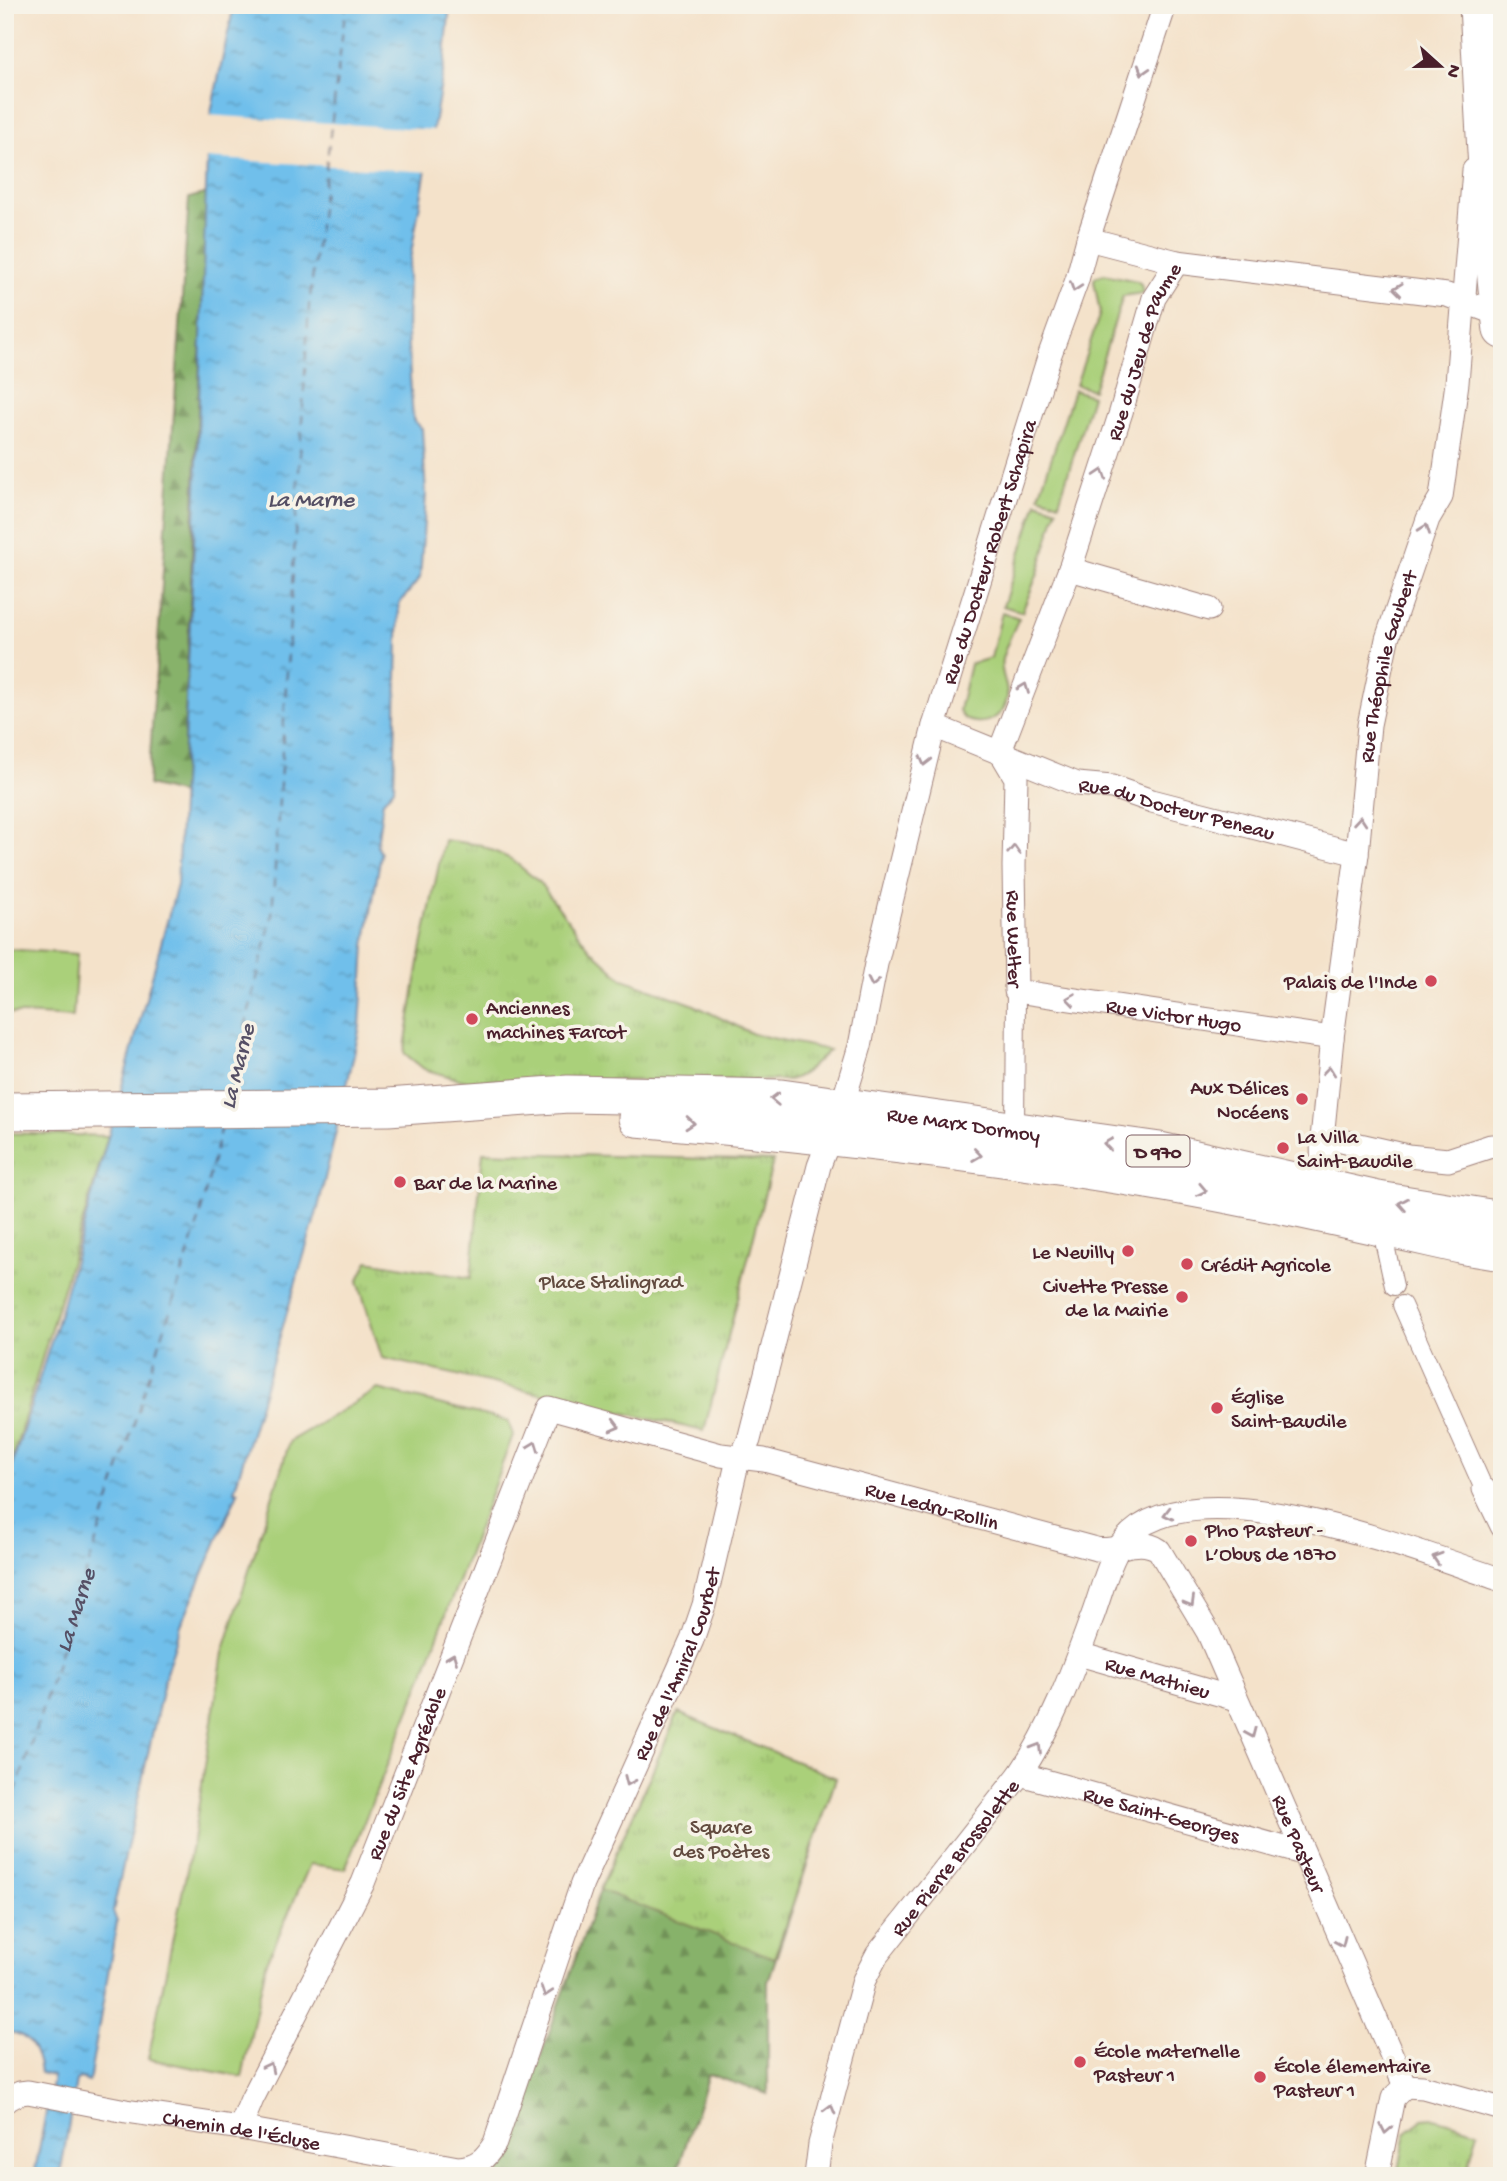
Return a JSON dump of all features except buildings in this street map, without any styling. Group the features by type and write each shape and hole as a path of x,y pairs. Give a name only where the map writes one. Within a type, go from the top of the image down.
{"main road":[{"path":"1478,5 1493,261 1501,320"},
{"name":"Rue Marx Dormoy","path":"5,1111 388,1107 451,1102 1015,1130 1160,1151 1319,1201 1381,1227"},
{"name":"Rue Marx Dormoy","path":"837,1121 1122,1176 1319,1201 1378,1200 1491,1213"},
{"name":"D 970","path":"1381,1227 1502,1252"}],"street":[{"name":"Rue du Docteur Robert Schapira","path":"837,1121 860,1046 876,964 934,726 1042,380 1165,5"},
{"name":"Rue Théophile Gaubert","path":"1319,1201 1332,1038 1357,854 1370,725 1387,639 1428,519 1441,497 1452,427 1472,178 1484,126"},
{"path":"1088,239 1177,262"},
{"name":"Rue du Jeu de Paume","path":"1000,751 1070,569 1121,412 1154,298 1177,262 1447,295 1501,320"},
{"path":"1070,569 1209,609"},
{"name":"Rue du Docteur Peneau","path":"934,726 1077,784 1112,787 1152,802 1357,854"},
{"name":"Rue Welter","path":"1000,751 1016,778 1015,1130"},
{"name":"Rue Victor Hugo","path":"1016,992 1332,1038"},
{"name":"Rue de l'Amiral Courbet","path":"480,2169 495,2143 582,1884 692,1640 704,1605 732,1484 749,1440 819,1167 837,1121"},
{"path":"1322,1139 1333,1139 1408,1156 1448,1160 1491,1146 1502,1147"},
{"path":"1381,1227 1394,1286"},
{"path":"1402,1305 1502,1526"},
{"name":"Rue Ledru-Rollin","path":"549,1408 721,1455 764,1460 1096,1549 1105,1551 1120,1546"},
{"name":"Rue du Site Agréable","path":"240,2128 252,2099 363,1884 549,1408"},
{"path":"1120,1546 1138,1528 1153,1518 1170,1512 1260,1512 1336,1525 1502,1580"},
{"name":"Rue Pasteur","path":"1120,1546 1152,1545 1159,1550 1208,1632 1405,2086"},
{"name":"Rue Pierre Brossolette","path":"816,2176 820,2144 864,1980 877,1955 1020,1774 1044,1737 1120,1546"},
{"name":"Rue Mathieu","path":"1079,1654 1236,1699"},
{"name":"Rue Saint-Georges","path":"1020,1774 1302,1853"},
{"path":"1377,2176 1393,2098 1405,2086 1423,2087 1502,2109"},
{"name":"Chemin de l'Écluse","path":"5,2101 20,2093 36,2094 458,2168 480,2169"}],"green space":[{"path":"207,193 182,794 148,785 189,198"},
{"path":"1104,274 1137,281 1141,284 1143,293 1123,296 1093,390 1076,385 1100,313 1095,277"},
{"path":"1074,390 1092,396 1059,503 1039,496"},
{"path":"1037,502 1057,509 1038,573 1022,612 1003,606"},
{"path":"1002,612 1019,618 1002,659 1006,704 991,720 969,721 959,710 970,664 991,658"},
{"path":"444,840 481,845 511,859 539,882 590,949 623,979 692,1004 753,1034 829,1050 798,1077 785,1080 465,1081 424,1069 404,1053 420,956"},
{"path":"5,949 77,954 73,1017 5,1013"},
{"path":"5,1133 108,1136 5,1484"},
{"name":"Place Stalingrad","path":"483,1152 773,1161 704,1431 382,1358 358,1281 368,1261 471,1278"},
{"path":"378,1389 508,1421 513,1435 418,1689 345,1869 310,1864 266,1964 242,2077 148,2059 193,1840 223,1653 290,1441"},
{"path":"678,1713 836,1778 768,1982 768,2094 708,2074 676,2176 498,2176 600,1890"},
{"name":"Square des Poètes","path":"678,1713 836,1778 774,1958 600,1890"},
{"path":"1434,2118 1478,2131 1466,2176 1398,2176 1406,2132 1423,2119"}],"water":[{"name":"La Marne","path":"234,5 450,5 444,67 408,271 407,334 413,419 422,429 426,494 420,578 399,604 394,788 383,801 377,845 381,854 365,946 360,1026 318,1208 234,1491 238,1492 181,1625 166,1673 113,1911 117,1922 89,2082 80,2079 76,2081 60,2176 34,2176 53,2076 40,2073 37,2058 26,2039 13,2033 5,2033 5,1488 59,1316 177,885 195,522 208,126"}],"pier":[{"path":"207,115 436,130 429,172 204,158"}],"ferry route":[{"path":"230,1090 272,916 309,306 346,5"},
{"path":"5,1805 17,1788 198,1224 221,1126"}],"place":[{"name":"Palais de l'Inde","path":"1431,981"},
{"name":"Anciennes machines Farcot","path":"472,1019"},
{"name":"Aux Délices Nocéens","path":"1302,1099"},
{"name":"La Villa Saint-Baudile","path":"1283,1148"},
{"name":"Bar de la Marine","path":"400,1182"},
{"name":"Le Neuilly","path":"1128,1251"},
{"name":"Crédit Agricole","path":"1187,1264"},
{"name":"Civette Presse de la Mairie","path":"1182,1297"},
{"name":"Église Saint-Baudile","path":"1217,1408"},
{"name":"Pho Pasteur - L’Obus de 1870","path":"1191,1541"},
{"name":"École maternelle Pasteur 1","path":"1080,2062"},
{"name":"École élementaire Pasteur 1","path":"1260,2077"}]}
